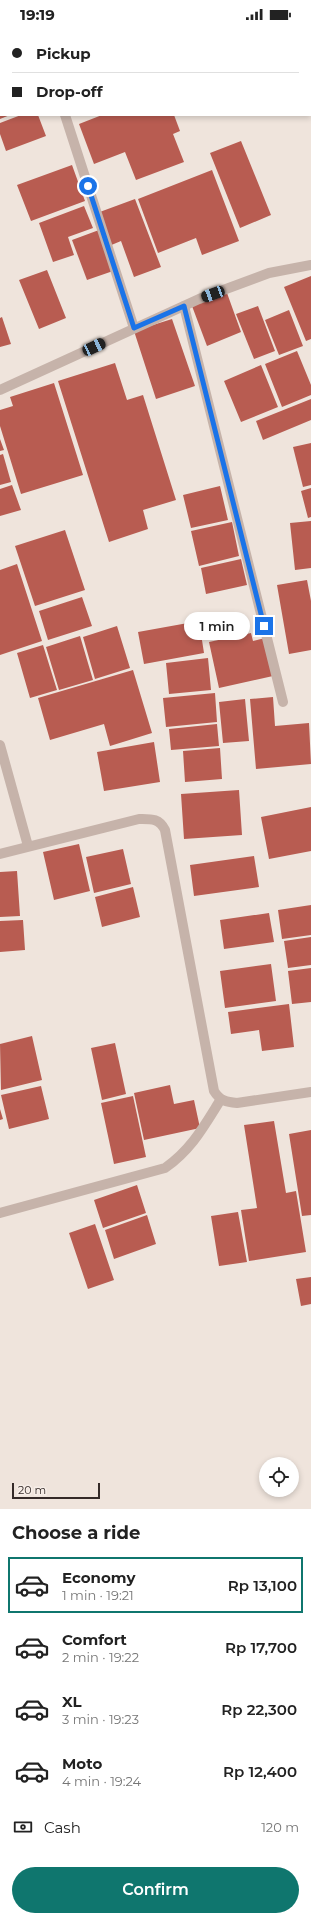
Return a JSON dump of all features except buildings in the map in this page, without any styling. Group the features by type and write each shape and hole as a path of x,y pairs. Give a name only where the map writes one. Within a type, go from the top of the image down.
{"street":[{"path":"65,116 134,328"},
{"path":"0,390 199,299 269,273 311,265"},
{"path":"184,306 283,702"},
{"path":"0,745 28,846"},
{"path":"0,854 139,819 155,819 162,824 165,830 214,1091 226,1102 237,1102 311,1092"},
{"path":"0,1213 166,1168 177,1160 194,1143 221,1099"}],"route":[{"path":"88,186 134,328 184,306 264,626"}]}
